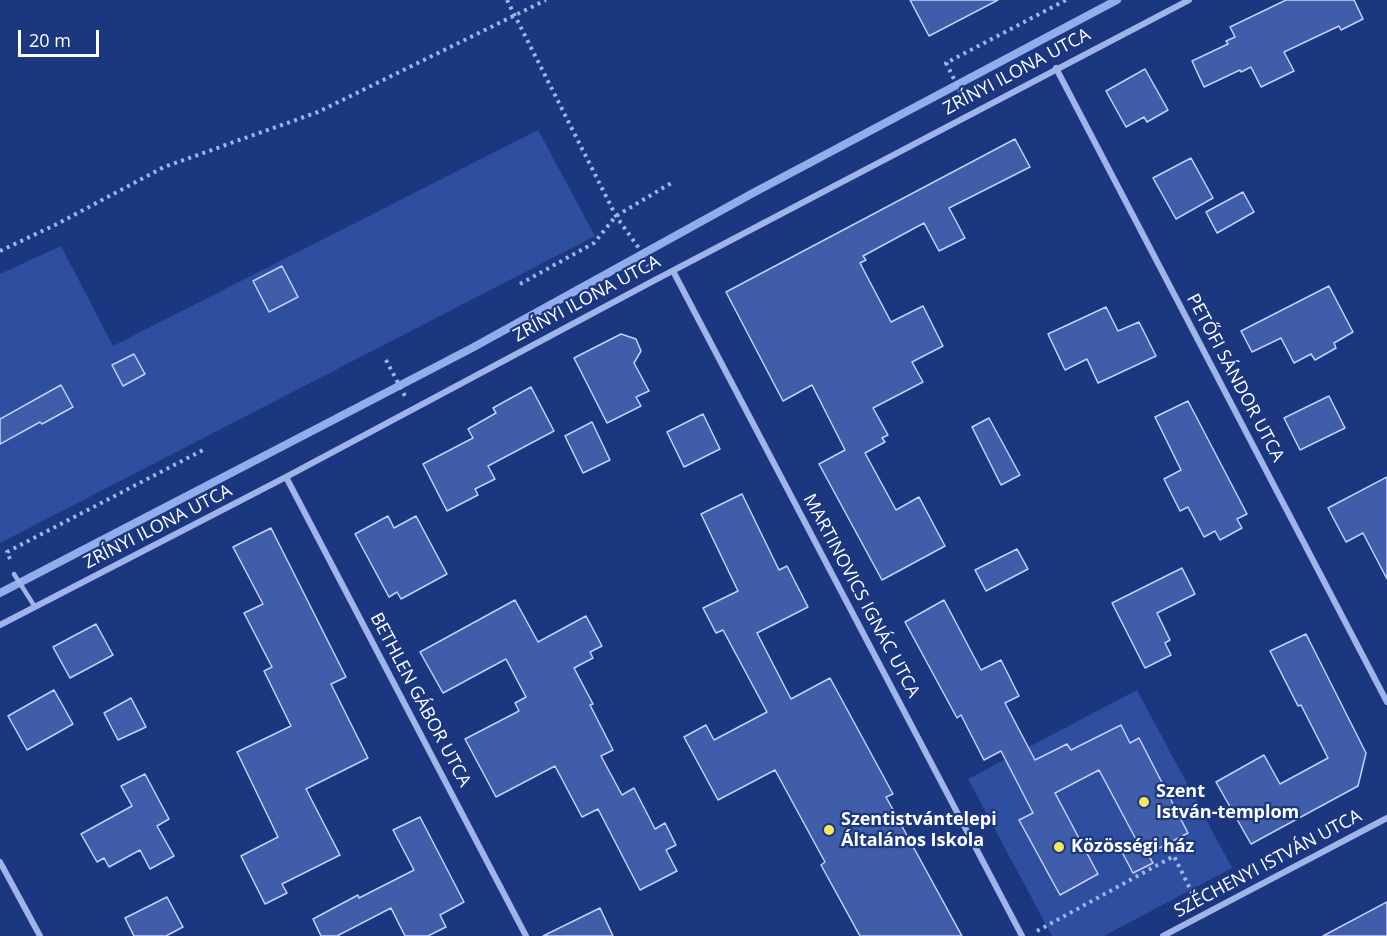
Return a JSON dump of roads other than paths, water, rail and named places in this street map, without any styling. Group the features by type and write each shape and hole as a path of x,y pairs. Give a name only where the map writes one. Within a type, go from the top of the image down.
{"street":[{"name":"ZRÍNYI ILONA UTCA","path":"0,625 286,477 1056,68 1189,0"},
{"name":"PETŐFI SÁNDOR UTCA","path":"1056,68 1387,702"},
{"name":"MARTINOVICS IGNÁC UTCA","path":"673,271 1022,936"},
{"name":"BETHLEN GÁBOR UTCA","path":"286,477 526,936"},
{"name":"SZÉCHENYI ISTVÁN UTCA","path":"1163,936 1387,818"},
{"path":"0,862 40,936"}],"lane":[{"path":"14,574 35,607"}],"waterway":[{"path":"0,593 472,348 753,193 1117,0"}],"place":[{"name":"Szent István-templom","path":"1144,802"},
{"name":"Szentistvántelepi Általános Iskola","path":"829,830"},
{"name":"Közösségi ház","path":"1059,847"}]}
